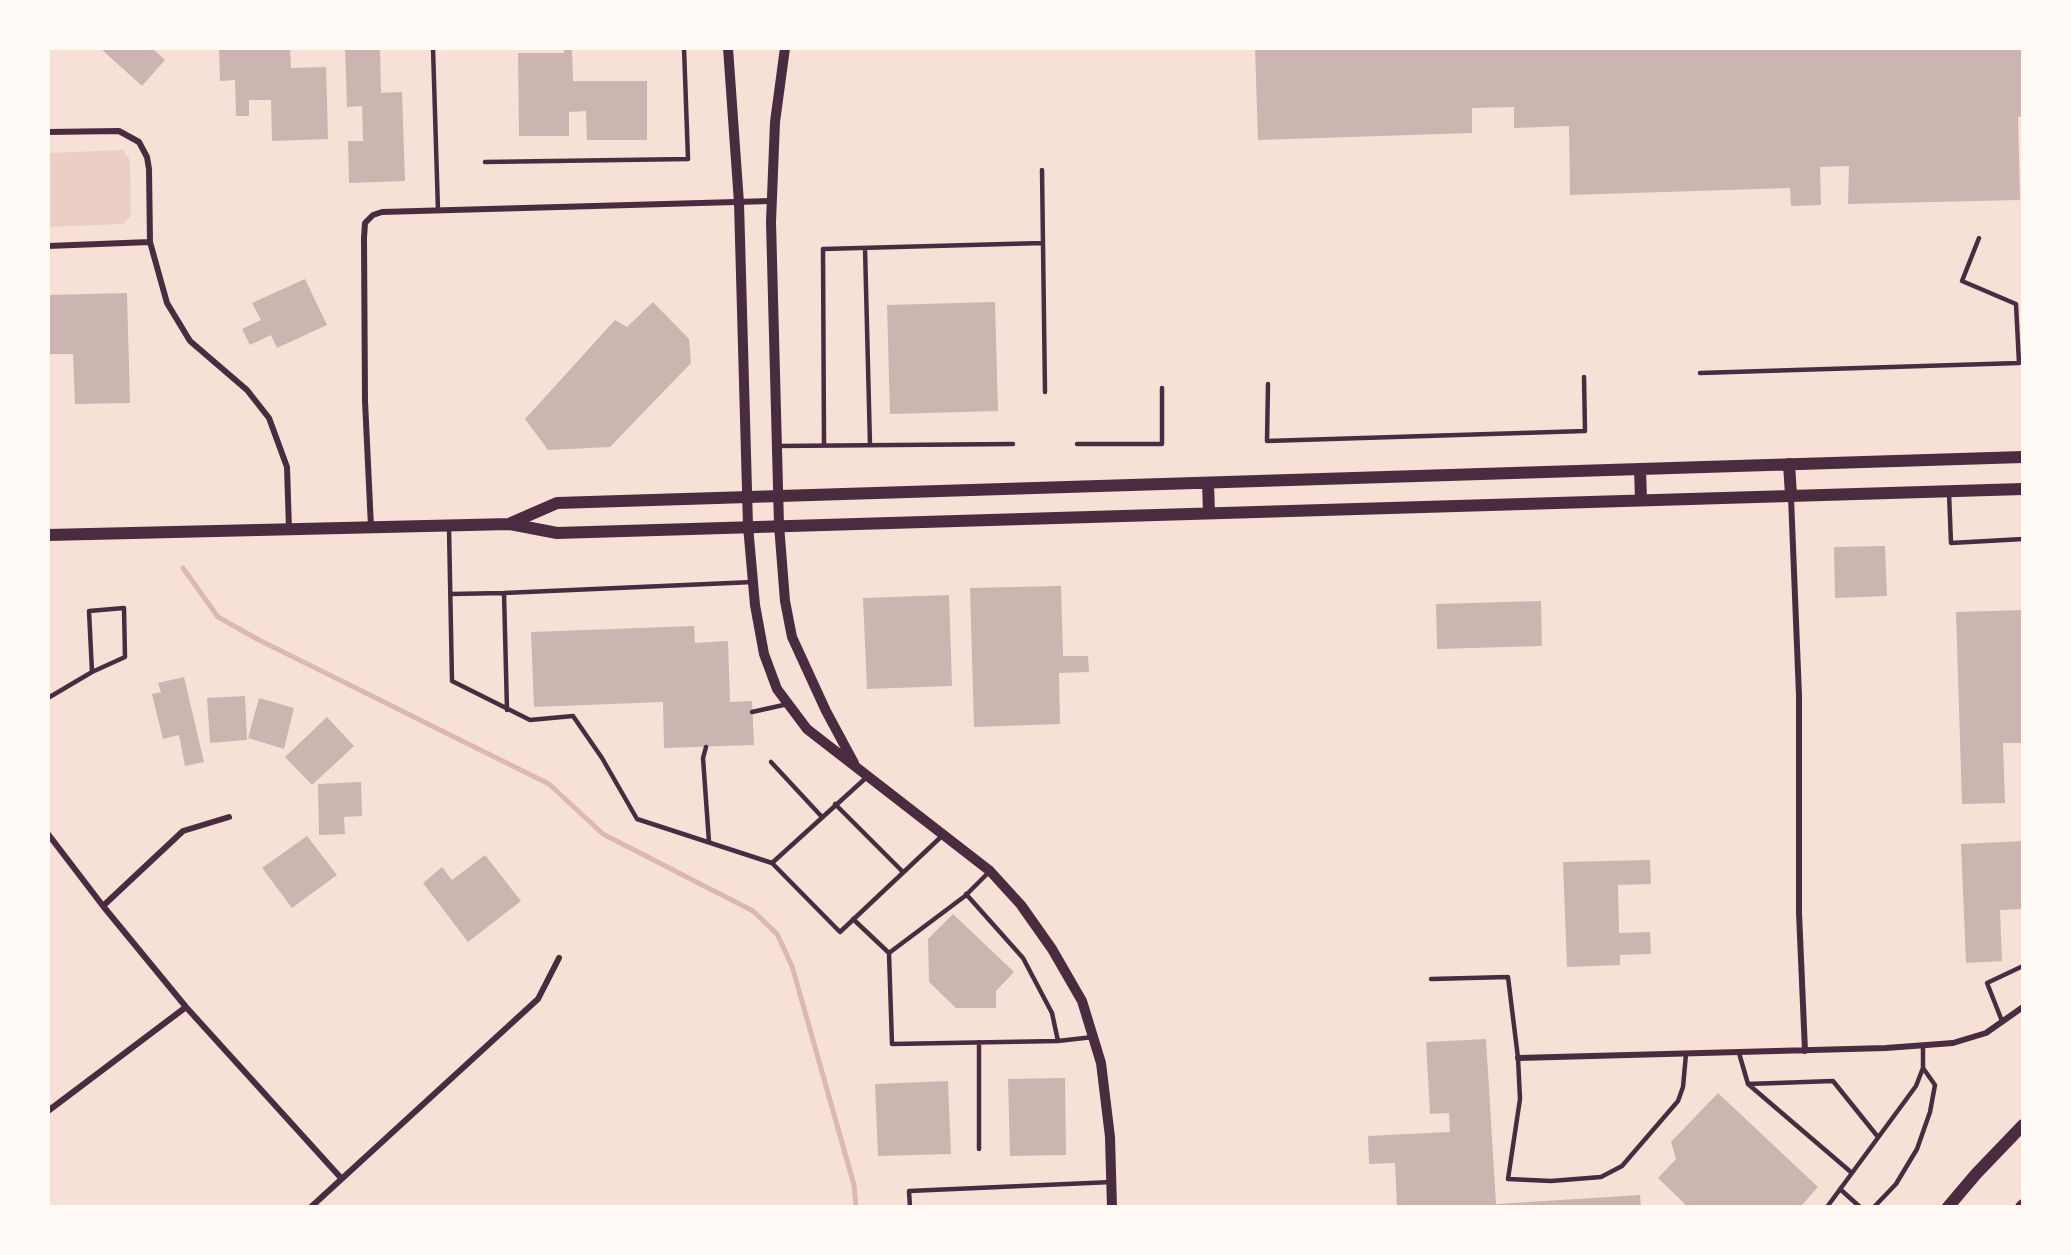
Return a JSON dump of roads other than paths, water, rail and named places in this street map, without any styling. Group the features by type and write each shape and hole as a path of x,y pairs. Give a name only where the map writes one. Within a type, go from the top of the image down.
{"main road":[{"path":"510,524 556,504 2023,457"},
{"path":"1789,464 1791,495"},
{"path":"1640,469 1641,500"},
{"path":"1208,483 1209,513"},
{"path":"48,536 510,524 557,533 2023,489"},
{"path":"1948,1207 2023,1125"}],"street":[{"path":"728,48 739,203 748,526 753,582 764,654 777,688 807,729 990,872 1021,905 1052,949 1082,1001 1101,1063 1110,1137 1112,1207"},
{"path":"786,48 775,122 771,201 778,497 785,601 792,637 804,666 856,766"},
{"path":"48,132 119,131 139,142 147,157 149,169 150,242 167,303 190,341 247,390 269,418 287,467 289,529"},
{"path":"371,527 365,401 365,223 373,215 382,212 771,201"},
{"path":"48,246 150,242"},
{"path":"1791,495 1799,696 1798,913 1805,1051"},
{"path":"103,906 183,831 229,817"},
{"path":"48,834 103,906 186,1006 341,1178"},
{"path":"311,1207 538,999 559,958"},
{"path":"48,1111 186,1006"},
{"path":"1518,1058 1805,1051 1953,1043 1986,1033 2023,1007"}],"lane":[{"path":"433,48 438,211"},
{"path":"485,162 688,159 684,48"},
{"path":"1042,170 1045,392"},
{"path":"1700,373 2019,363 2016,304 1962,281 1980,238"},
{"path":"824,445 823,249 1043,243"},
{"path":"865,248 870,445"},
{"path":"1268,384 1267,441 1585,432 1584,377"},
{"path":"1077,444 1162,444 1161,388"},
{"path":"777,446 1012,444"},
{"path":"1949,490 1951,543 2023,539"},
{"path":"449,525 453,681 530,720 573,716 602,758 637,819 772,863 840,932 943,835"},
{"path":"451,594 753,582"},
{"path":"504,593 507,710"},
{"path":"48,698 92,672 125,657 124,608 89,611 92,672"},
{"path":"752,712 788,704"},
{"path":"706,747 703,758 709,842"},
{"path":"771,762 822,817"},
{"path":"772,863 868,776"},
{"path":"836,804 903,872"},
{"path":"889,953 966,894 990,872"},
{"path":"966,894 1023,958 1052,1013 1058,1041"},
{"path":"853,919 889,953 892,1044 1058,1041 1094,1037"},
{"path":"2002,1021 1987,983 2023,966"},
{"path":"1431,979 1508,977 1518,1058 1520,1099 1509,1179 1551,1181 1601,1176 1622,1166 1678,1101 1683,1087 1686,1054"},
{"path":"979,1042 979,1149"},
{"path":"1827,1207 1916,1086 1923,1068 1923,1045"},
{"path":"1739,1053 1748,1083 1852,1173"},
{"path":"1874,1207 1896,1184 1912,1158 1930,1112 1935,1084 1923,1068"},
{"path":"1748,1083 1833,1082 1878,1137"},
{"path":"910,1207 909,1191 1112,1182"},
{"path":"1840,1189 1860,1207"}],"waterway":[{"path":"183,568 218,617 257,639 549,784 603,834 753,911 777,934 792,966 854,1185 856,1207"}]}
